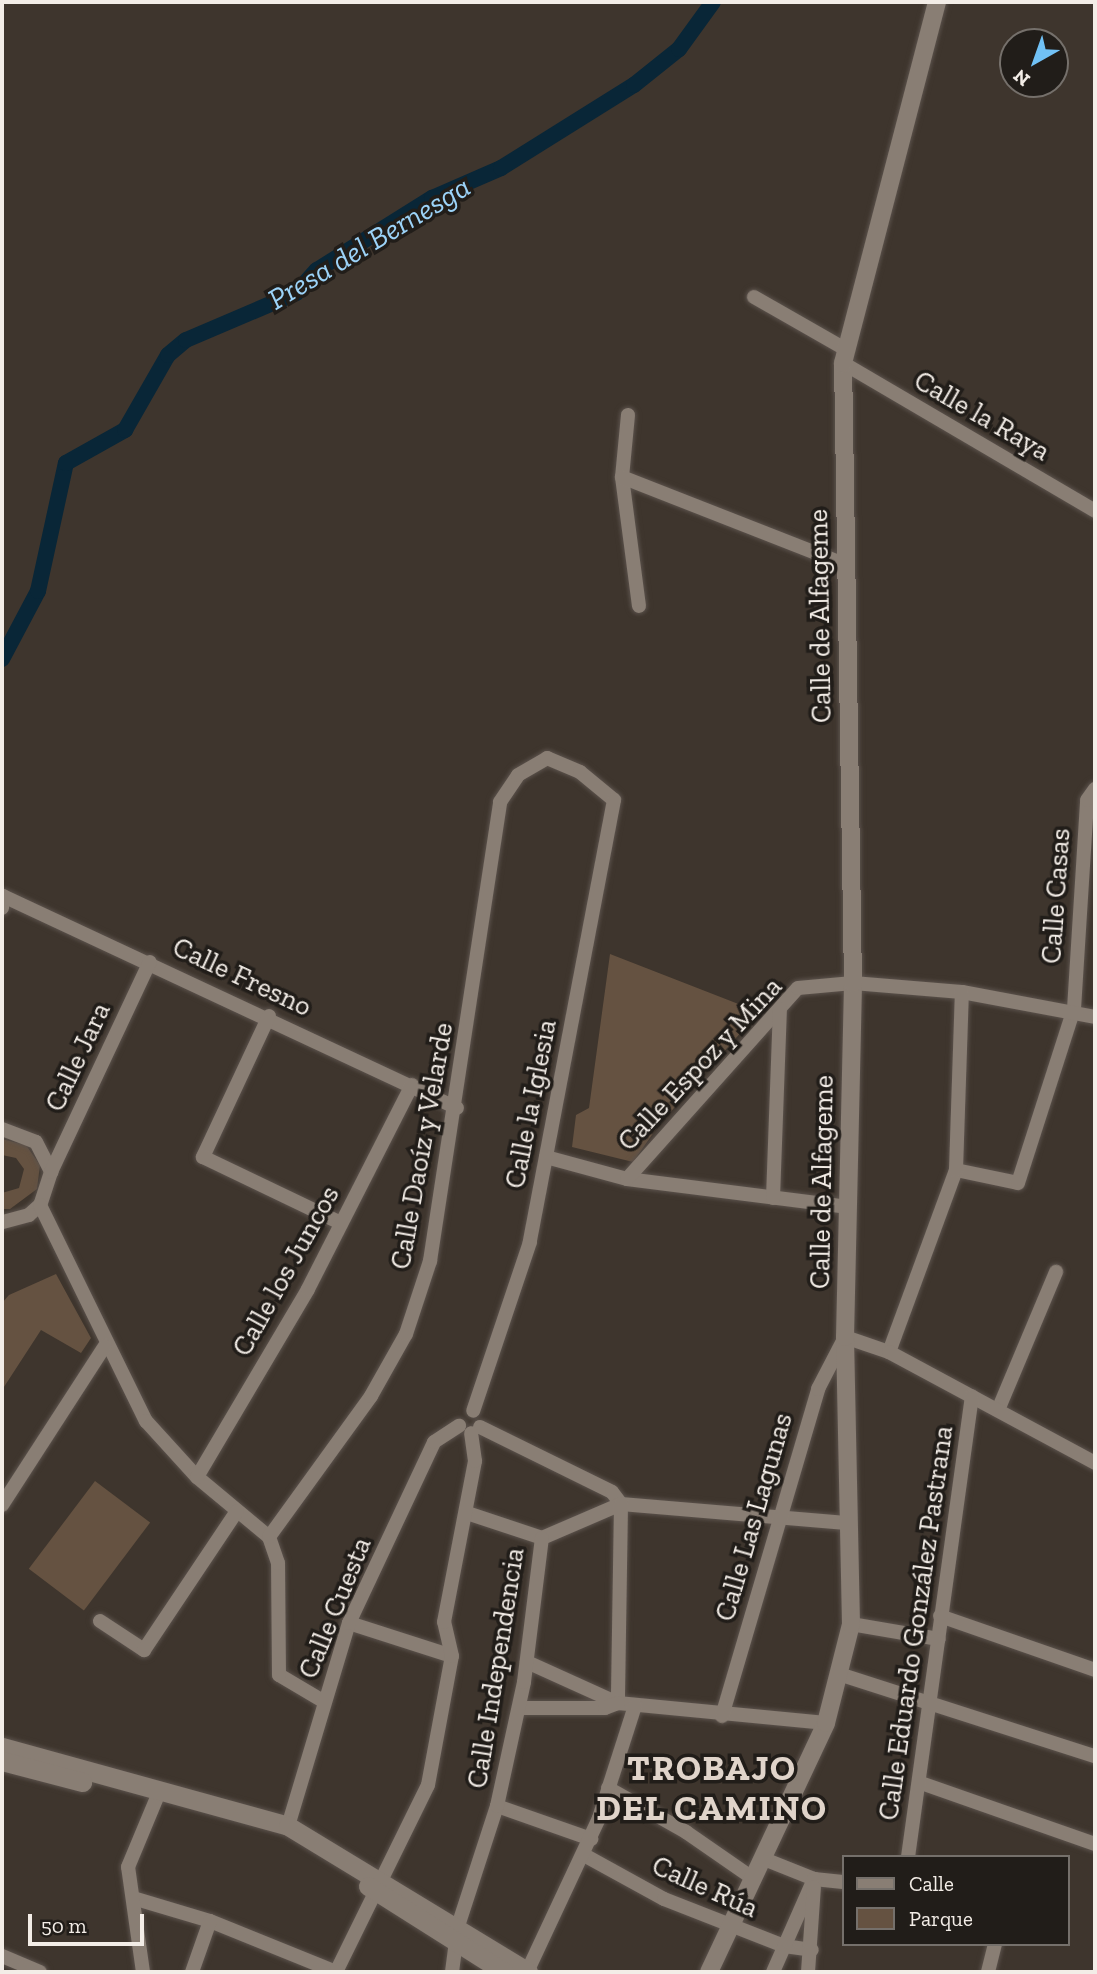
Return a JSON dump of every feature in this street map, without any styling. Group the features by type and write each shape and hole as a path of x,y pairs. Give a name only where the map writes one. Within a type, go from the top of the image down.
{"main road":[{"path":"2,1747 277,1835 378,1885"},
{"path":"2,1761 288,1826 456,1934 528,1972"},
{"path":"217,1815 288,1826"},
{"path":"456,1934 504,1972"}],"street":[{"name":"Calle de Alfageme","path":"709,1972 825,1723 842,1675 851,1625 845,1336 853,983 845,357 937,2"},
{"name":"Calle la Raya","path":"754,297 845,357 1095,511"},
{"path":"628,415 622,477 639,606"},
{"path":"622,477 846,565"},
{"name":"Calle Daoíz y Velarde","path":"269,1537 377,1386 406,1334 430,1261 457,1108 500,802 518,775 547,758 580,772 614,800"},
{"name":"Calle Casas","path":"956,1170 1018,1183 1074,1009 1087,800 1095,789"},
{"name":"Calle la Iglesia","path":"470,1429 473,1411 530,1242 614,800"},
{"name":"Calle Fresno","path":"3,902 150,962 269,1016 457,1108"},
{"name":"Calle Jara","path":"40,1205 51,1172 150,962"},
{"name":"Calle Espoz y Mina","path":"627,1179 798,988 853,983 962,992 1074,1009 1095,1017"},
{"path":"889,1352 956,1170 962,992"},
{"path":"773,1198 780,1009"},
{"path":"269,1016 203,1157 341,1223"},
{"name":"Calle los Juncos","path":"197,1477 341,1223 412,1085"},
{"path":"2,1129 36,1142 51,1172"},
{"path":"546,1157 627,1179 848,1207"},
{"path":"2,1222 29,1215 40,1205 105,1346 146,1421 197,1477 269,1537 278,1563 279,1675 323,1701"},
{"path":"998,1410 1056,1272"},
{"path":"845,1336 889,1352 1094,1457"},
{"name":"Calle Las Lagunas","path":"722,1716 818,1389 845,1336"},
{"path":"2,1506 105,1346"},
{"name":"Calle Eduardo González Pastrana","path":"908,1855 921,1783 940,1616 972,1396"},
{"path":"470,1429 612,1492 621,1503 618,1703"},
{"path":"429,1648 444,1622 467,1513 475,1461 470,1429"},
{"name":"Calle Cuesta","path":"288,1826 323,1701 349,1623 434,1442 470,1429"},
{"path":"467,1513 542,1538 621,1503 849,1523"},
{"path":"100,1621 144,1650 237,1511"},
{"name":"Calle Independencia","path":"452,1972 456,1934 498,1806 519,1708 542,1538"},
{"path":"940,1616 1095,1670"},
{"path":"133,1899 210,1921 336,1972 428,1785 452,1656 444,1622"},
{"path":"349,1623 452,1656"},
{"path":"851,1625 939,1639"},
{"path":"527,1662 618,1703"},
{"path":"842,1675 1095,1756"},
{"path":"519,1708 618,1703 722,1716 825,1723"},
{"path":"528,1972 591,1839 635,1706"},
{"path":"921,1783 1095,1844"},
{"path":"608,1788 687,1832 754,1879"},
{"path":"143,1972 128,1867 158,1795"},
{"path":"498,1806 591,1839"},
{"name":"Calle Rúa","path":"584,1855 664,1899 731,1927 784,1946 812,1950"},
{"path":"764,1858 814,1879 842,1882"},
{"path":"772,1972 814,1879"},
{"path":"808,1972 812,1950 814,1879"},
{"path":"192,1972 210,1921"},
{"path":"988,1972 994,1946"},
{"path":"2,1956 40,1972"}],"green space":[{"path":"610,954 759,1012 659,1125 633,1162 572,1147 576,1115 589,1108"},
{"path":"2,1139 26,1145 40,1165 37,1189 10,1209 2,1209 2,1193 19,1188 24,1169 16,1158 2,1155"},
{"path":"56,1274 91,1338 81,1353 41,1330 2,1390 2,1303 9,1295"},
{"path":"95,1481 150,1523 84,1610 29,1569"}],"waterway":[{"name":"Presa del Bernesga","path":"2,659 38,591 66,463 125,430 168,355 186,340 296,293 317,270 432,198 501,168 634,85 679,49 713,2"}],"district":[{"name":"TROBAJO DEL CAMINO","path":"712,1788"}]}
